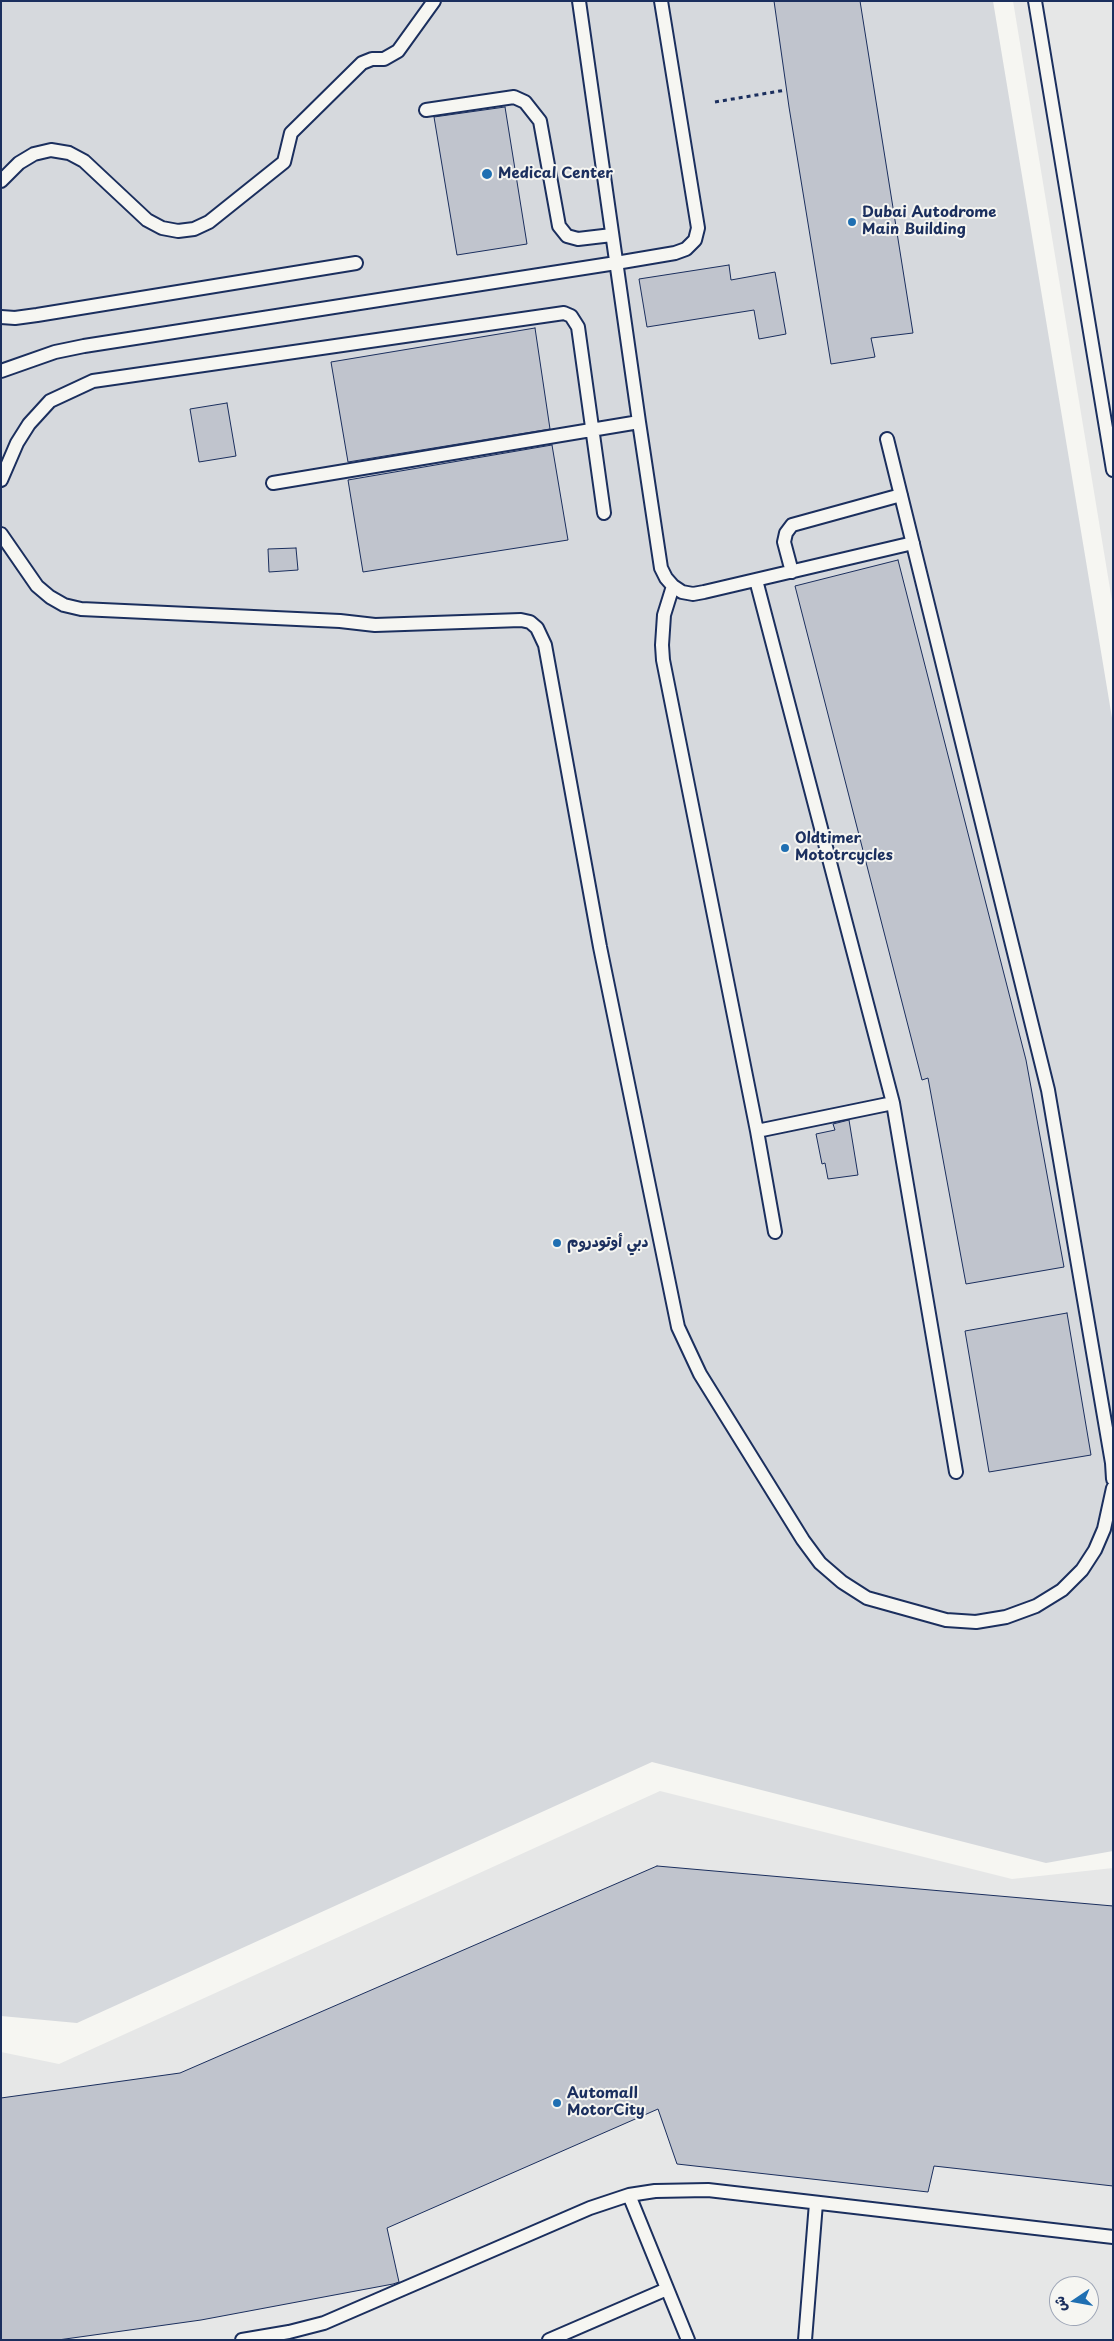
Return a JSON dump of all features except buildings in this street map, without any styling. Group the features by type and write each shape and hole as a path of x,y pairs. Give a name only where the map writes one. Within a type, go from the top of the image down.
{"lane":[{"path":"1,181 19,163 34,154 51,150 69,153 84,162 147,220 162,228 178,231 194,229 208,222 284,162 288,138 291,133 362,63 372,59 384,59 398,51 434,1"},
{"path":"579,1 638,422 661,568 673,586 682,592 693,594 913,543"},
{"path":"1,371 36,358 84,346 616,263 675,253 686,249 695,240 698,228 661,1"},
{"path":"1035,1 1113,470"},
{"path":"426,110 514,97 525,102 540,121 558,226 567,236 578,239 612,235"},
{"path":"1,317 37,316 356,263"},
{"path":"1,480 17,444 50,402 93,381 557,312 571,316 578,327 604,513"},
{"path":"273,483 638,422"},
{"path":"887,439 1048,1090 1112,1463 1113,1479"},
{"path":"792,572 784,542 786,533 792,525 901,495"},
{"path":"1,534 37,586 50,597 64,605 81,609 340,621 376,625 521,620 530,622 537,628 545,645 600,947 678,1327 700,1374 802,1540 820,1563 842,1582 867,1598 946,1620 976,1622 1006,1617 1036,1606 1062,1590 1082,1570 1095,1550 1104,1529 1113,1488"},
{"path":"756,580 893,1103 956,1472"},
{"path":"673,586 662,630 663,660 757,1131 775,1232"},
{"path":"757,1131 893,1103"},
{"path":"242,2340 308,2334 340,2316 590,2208 629,2196 682,2189 1113,2237"},
{"path":"629,2196 688,2340"},
{"path":"805,2340 816,2203"},
{"path":"549,2340 667,2289"}],"path":[{"path":"715,102 786,90"}],"shaded area":[{"name":"دبي أوتودروم","path":"1,1 993,1 1113,724 1113,1851 1046,1863 652,1762 77,2023 1,2016"},
{"path":"1013,1 1113,1 1113,607"},
{"name":"Automall MotorCity","path":"660,1791 1012,1879 1113,1868 1113,2340 1,2340 1,2052 59,2064"}],"place":[{"name":"Medical Center","path":"487,174"},
{"name":"Dubai Autodrome Main Building","path":"852,222"},
{"name":"Oldtimer Mototrcycles","path":"785,848"},
{"name":"دبي أوتودروم","path":"557,1243"},
{"name":"Automall MotorCity","path":"557,2103"}]}
